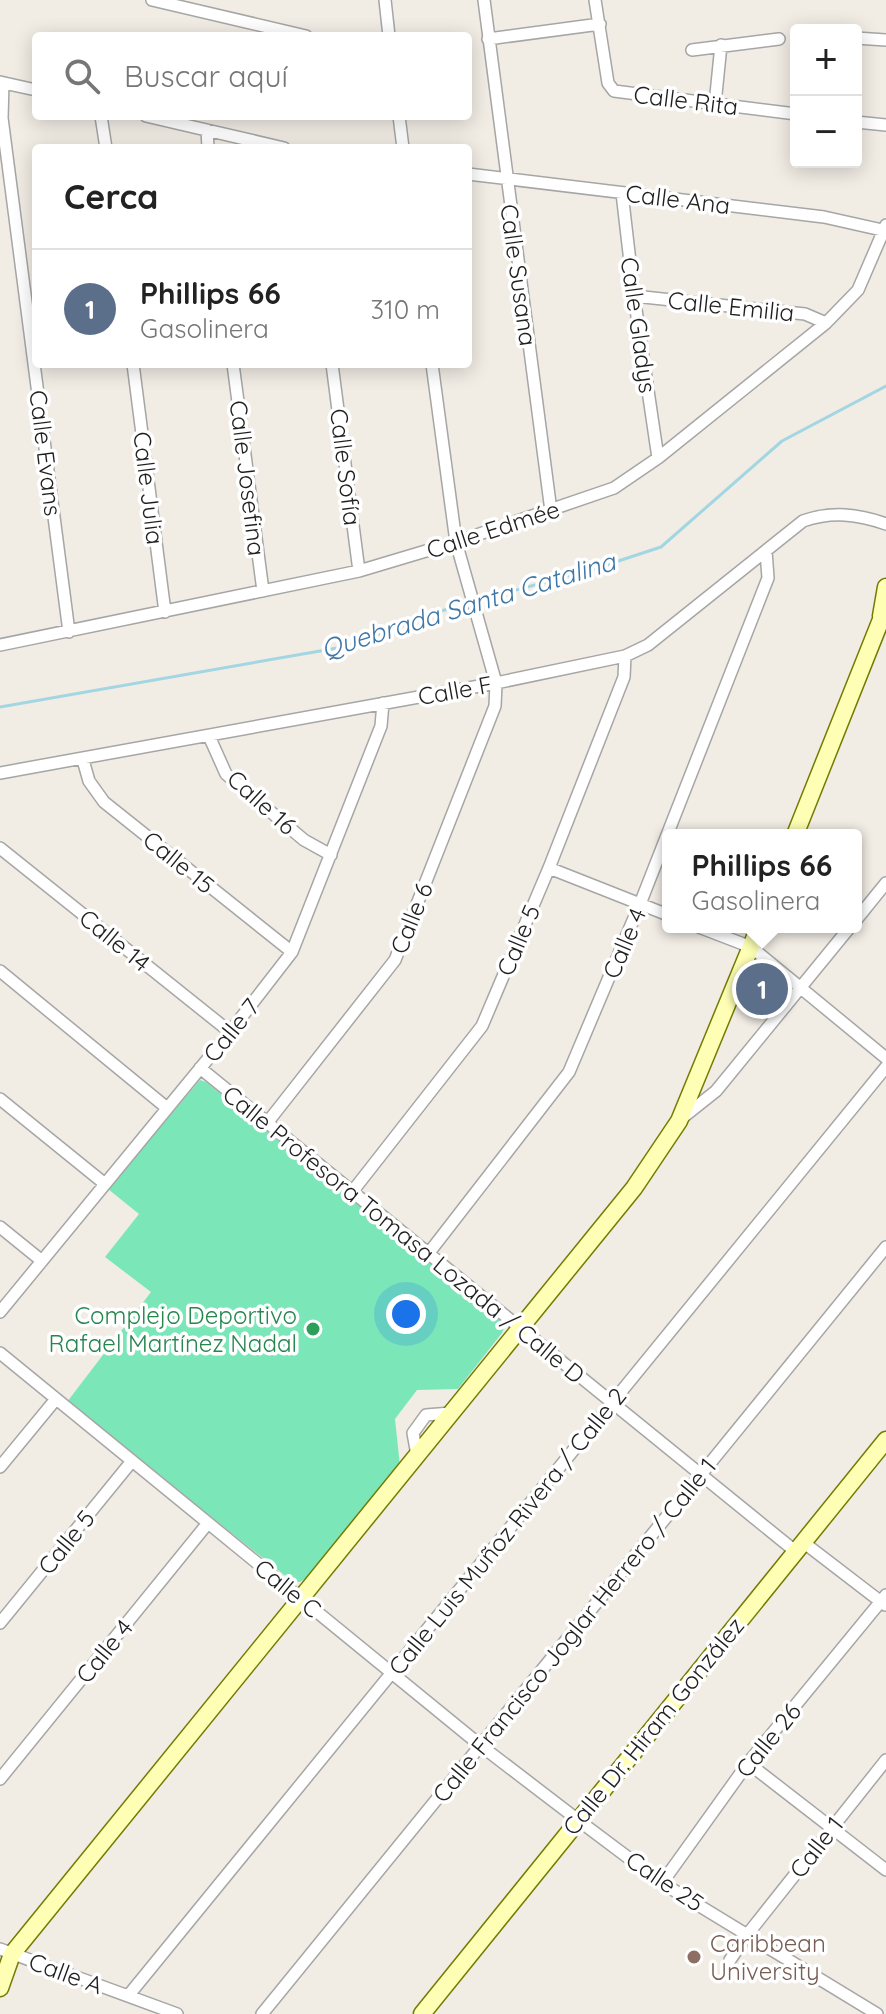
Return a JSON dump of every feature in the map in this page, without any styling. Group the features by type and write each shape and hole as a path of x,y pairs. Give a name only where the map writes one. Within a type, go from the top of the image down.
{"street":[{"path":"152,0 289,32"},
{"path":"385,0 389,32"},
{"name":"Calle Susana","path":"484,0 551,511"},
{"path":"488,39 600,24 595,0"},
{"name":"Calle Rita","path":"600,24 608,83 614,91 790,113"},
{"path":"862,38 886,40"},
{"path":"692,50 779,39"},
{"path":"715,104 721,45"},
{"path":"2,82 32,89"},
{"name":"Calle Evans","path":"2,82 2,118 32,348"},
{"path":"102,120 105,144"},
{"path":"163,120 267,144"},
{"path":"400,120 402,144"},
{"path":"862,123 886,125"},
{"path":"207,130 208,144"},
{"name":"Calle Ana","path":"472,175 824,217 885,229"},
{"name":"Calle Gladys","path":"622,193 658,458"},
{"name":"Calle Edmée","path":"0,645 359,571 456,542 614,488 658,458 826,323 858,290 885,229"},
{"name":"Calle Emilia","path":"634,296 805,314 826,323"},
{"name":"Calle Evans","path":"35,368 69,632"},
{"name":"Calle Julia","path":"134,368 165,612"},
{"name":"Calle Josefina","path":"234,368 263,591"},
{"name":"Calle Sofía","path":"333,368 359,571"},
{"path":"433,368 456,542 496,683"},
{"name":"Calle F","path":"0,773 496,683 625,656 648,645 803,521 824,514 844,513 886,524"},
{"name":"Calle F","path":"866,520 871,526 886,532"},
{"name":"Calle 4","path":"669,829 768,578 766,551"},
{"path":"797,829 883,612 886,587"},
{"name":"Calle 5","path":"352,1192 482,1026 549,868 624,677 625,656"},
{"name":"Calle 6","path":"267,1123 395,960 495,706 496,683"},
{"name":"Calle 7","path":"0,1312 292,952 381,726 383,703"},
{"name":"Calle 16","path":"209,736 226,774 304,840 331,855"},
{"name":"Calle 15","path":"83,760 89,781 104,802 292,952"},
{"name":"Calle 14","path":"0,848 230,1032"},
{"name":"Calle 4","path":"428,1254 569,1072 662,848"},
{"path":"549,868 662,913"},
{"path":"862,913 886,883"},
{"path":"715,933 751,947 886,1058"},
{"path":"0,1988 6,1952 301,1597 634,1188 679,1121 757,933"},
{"path":"679,1121 716,1091 845,933"},
{"path":"0,971 167,1108"},
{"name":"Calle Luis Muñoz Rivera / Calle 2","path":"128,1996 886,1067"},
{"name":"Calle Profesora Tomasa Lozada / Calle D","path":"200,1068 700,1475 799,1546 884,1601"},
{"path":"0,1099 105,1184"},
{"path":"0,1227 42,1261"},
{"name":"Calle Francisco Joglar Herrero / Calle 1","path":"262,2014 886,1247"},
{"name":"Calle C","path":"0,1353 480,1745 578,1820"},
{"path":"0,1467 56,1399"},
{"name":"Calle Dr. Hiram González","path":"422,2014 886,1440"},
{"name":"Calle 5","path":"0,1623 132,1461"},
{"name":"Calle 4","path":"0,1779 208,1523"},
{"name":"Calle 26","path":"662,1883 748,1763 884,1601"},
{"name":"Calle 1","path":"730,1960 886,1760"},
{"path":"748,1763 886,1870"},
{"name":"Calle 25","path":"578,1820 662,1883 877,2014"},
{"name":"Calle A","path":"6,1952 177,2014"}],"green space":[{"name":"Complejo Deportivo Rafael Martínez Nadal","path":"200,1080 503,1320 505,1326 458,1389 417,1390 395,1419 400,1466 308,1577 300,1582 293,1582 67,1402 151,1292 105,1257 139,1214 108,1189"}],"waterway":[{"name":"Quebrada Santa Catalina","path":"0,707 343,647 450,608 661,547 782,441 886,386"}],"place":[{"name":"Phillips 66","path":"762,989"},
{"name":"Complejo Deportivo Rafael Martínez Nadal","path":"313,1329"},
{"name":"Caribbean University","path":"694,1957"}]}
